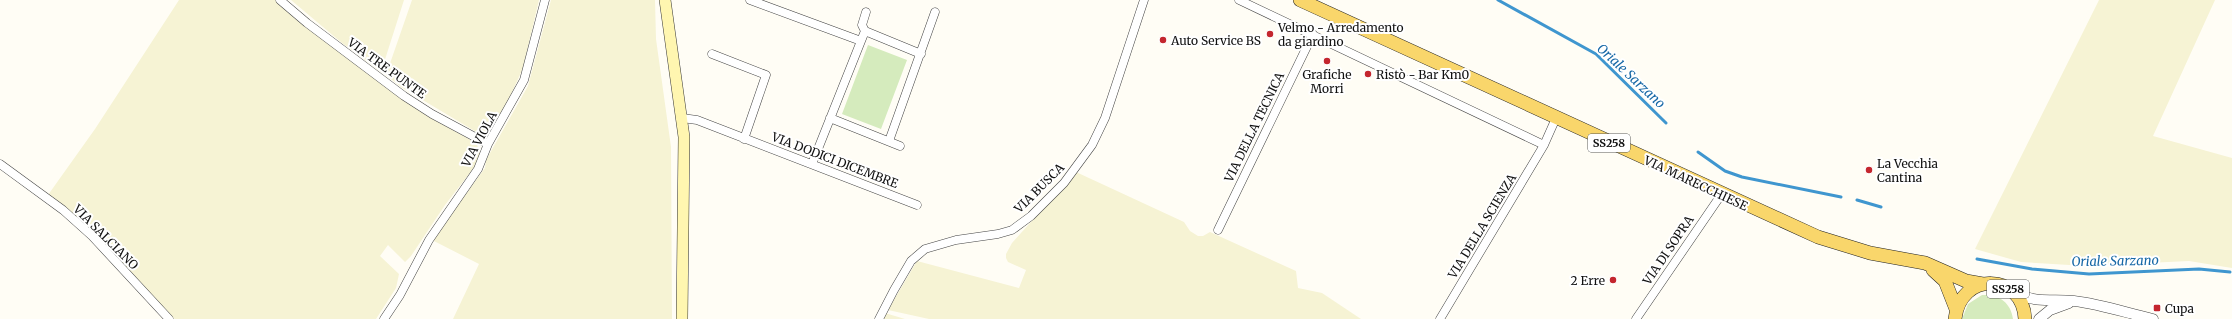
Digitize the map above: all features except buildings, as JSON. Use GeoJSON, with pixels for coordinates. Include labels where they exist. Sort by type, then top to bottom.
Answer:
{"type":"FeatureCollection","features":[{"type":"Feature","properties":{"kind":"main road"},"geometry":{"type":"LineString","coordinates":[[665,0],[682,118],[685,180],[682,319]]}},
{"type":"Feature","properties":{"kind":"main road","name":"VIA MARECCHIESE"},"geometry":{"type":"LineString","coordinates":[[1300,0],[1721,195],[1818,237],[1870,253],[1925,263],[1966,281],[1983,284]]}},
{"type":"Feature","properties":{"kind":"main road","name":"SS258"},"geometry":{"type":"LineString","coordinates":[[1925,263],[1945,281],[1956,314]]}},
{"type":"Feature","properties":{"kind":"main road","name":"SS258"},"geometry":{"type":"LineString","coordinates":[[1956,314],[1966,292],[1983,284],[2003,286],[2012,291],[2020,300],[2025,311],[2025,319]]}},
{"type":"Feature","properties":{"kind":"street","name":"VIA TRE PUNTE"},"geometry":{"type":"LineString","coordinates":[[280,0],[404,96],[432,114],[488,144]]}},
{"type":"Feature","properties":{"kind":"street","name":"VIA VIOLA"},"geometry":{"type":"LineString","coordinates":[[384,319],[400,295],[429,240],[478,169],[488,144],[524,80],[545,0]]}},
{"type":"Feature","properties":{"kind":"street"},"geometry":{"type":"LineString","coordinates":[[750,0],[861,41]]}},
{"type":"Feature","properties":{"kind":"street","name":"VIA BUSCA"},"geometry":{"type":"LineString","coordinates":[[879,319],[911,261],[925,249],[956,240],[998,234],[1012,230],[1030,216],[1064,183],[1092,145],[1105,118],[1144,0]]}},
{"type":"Feature","properties":{"kind":"street"},"geometry":{"type":"LineString","coordinates":[[1239,0],[1544,145]]}},
{"type":"Feature","properties":{"kind":"street"},"geometry":{"type":"LineString","coordinates":[[866,12],[862,26],[865,31],[922,54]]}},
{"type":"Feature","properties":{"kind":"street"},"geometry":{"type":"LineString","coordinates":[[889,141],[922,54],[936,12]]}},
{"type":"Feature","properties":{"kind":"street"},"geometry":{"type":"LineString","coordinates":[[812,164],[865,31]]}},
{"type":"Feature","properties":{"kind":"street","name":"VIA DELLA TECNICA"},"geometry":{"type":"LineString","coordinates":[[1218,230],[1312,34]]}},
{"type":"Feature","properties":{"kind":"street"},"geometry":{"type":"LineString","coordinates":[[712,54],[766,75],[744,139]]}},
{"type":"Feature","properties":{"kind":"street","name":"VIA DODICI DICEMBRE"},"geometry":{"type":"LineString","coordinates":[[682,118],[697,120],[917,205]]}},
{"type":"Feature","properties":{"kind":"street"},"geometry":{"type":"LineString","coordinates":[[830,118],[900,146]]}},
{"type":"Feature","properties":{"kind":"street","name":"VIA DELLA SCIENZA"},"geometry":{"type":"LineString","coordinates":[[1440,319],[1544,145],[1556,118]]}},
{"type":"Feature","properties":{"kind":"street","name":"VIA SALCIANO"},"geometry":{"type":"LineString","coordinates":[[0,164],[63,210],[92,236],[169,319]]}},
{"type":"Feature","properties":{"kind":"street","name":"VIA DI SOPRA"},"geometry":{"type":"LineString","coordinates":[[1636,319],[1721,195]]}},
{"type":"Feature","properties":{"kind":"street"},"geometry":{"type":"LineString","coordinates":[[2012,291],[2028,299],[2041,301],[2075,301],[2153,319]]}},
{"type":"Feature","properties":{"kind":"street"},"geometry":{"type":"LineString","coordinates":[[2039,319],[2050,310],[2075,301]]}},
{"type":"Feature","properties":{"kind":"shaded area"},"geometry":{"type":"Polygon","coordinates":[[[179,0],[275,0],[314,32],[428,116],[476,143],[481,152],[476,165],[445,205],[411,256],[405,262],[388,245],[380,256],[399,274],[396,288],[376,319],[175,319],[160,307],[48,195],[95,129],[179,0]]]}},
{"type":"Feature","properties":{"kind":"shaded area"},"geometry":{"type":"Polygon","coordinates":[[[291,0],[404,0],[381,72],[342,43],[291,0]]]}},
{"type":"Feature","properties":{"kind":"shaded area"},"geometry":{"type":"Polygon","coordinates":[[[412,0],[539,0],[523,68],[504,110],[487,133],[478,133],[401,87],[386,75],[412,0]]]}},
{"type":"Feature","properties":{"kind":"shaded area"},"geometry":{"type":"Polygon","coordinates":[[[551,0],[655,0],[656,39],[671,147],[672,319],[453,319],[479,264],[432,240],[485,168],[486,160],[528,86],[551,0]]]}},
{"type":"Feature","properties":{"kind":"shaded area"},"geometry":{"type":"Polygon","coordinates":[[[2099,0],[2215,0],[2153,136],[2232,158],[2232,268],[2189,261],[2086,266],[2021,262],[1975,249],[2099,0]]]}},
{"type":"Feature","properties":{"kind":"shaded area"},"geometry":{"type":"Polygon","coordinates":[[[1076,172],[1184,222],[1190,231],[1198,236],[1203,236],[1210,232],[1296,271],[1298,288],[1322,293],[1361,319],[929,319],[888,310],[917,261],[1019,288],[1026,270],[1008,262],[1006,254],[1012,243],[1076,172]]]}},
{"type":"Feature","properties":{"kind":"shaded area"},"geometry":{"type":"Polygon","coordinates":[[[885,313],[905,319],[882,319],[885,313]]]}},
{"type":"Feature","properties":{"kind":"green space"},"geometry":{"type":"Polygon","coordinates":[[[868,45],[907,60],[881,129],[842,114],[868,45]]]}},
{"type":"Feature","properties":{"kind":"green space"},"geometry":{"type":"Polygon","coordinates":[[[1982,295],[1993,296],[2003,300],[2010,308],[2013,319],[1962,319],[1968,304],[1982,295]]]}},
{"type":"Feature","properties":{"kind":"waterway","name":"Oriale Sarzano"},"geometry":{"type":"LineString","coordinates":[[1498,0],[1596,54],[1666,123]]}},
{"type":"Feature","properties":{"kind":"waterway","name":"Oriale Sarzano"},"geometry":{"type":"LineString","coordinates":[[1698,152],[1725,171],[1742,177],[1841,197]]}},
{"type":"Feature","properties":{"kind":"waterway","name":"Oriale Sarzano"},"geometry":{"type":"LineString","coordinates":[[1857,200],[1881,207]]}},
{"type":"Feature","properties":{"kind":"waterway","name":"Oriale Sarzano"},"geometry":{"type":"LineString","coordinates":[[1977,259],[2032,269],[2089,274],[2199,269],[2230,272]]}},
{"type":"Feature","properties":{"kind":"place","name":"Velmo - Arredamento da giardino"},"geometry":{"type":"Point","coordinates":[1270,34]}},
{"type":"Feature","properties":{"kind":"place","name":"Auto Service BS"},"geometry":{"type":"Point","coordinates":[1163,40]}},
{"type":"Feature","properties":{"kind":"place","name":"Grafiche Morri"},"geometry":{"type":"Point","coordinates":[1327,61]}},
{"type":"Feature","properties":{"kind":"place","name":"Ristò - Bar Km0"},"geometry":{"type":"Point","coordinates":[1368,74]}},
{"type":"Feature","properties":{"kind":"place","name":"La Vecchia Cantina"},"geometry":{"type":"Point","coordinates":[1869,170]}},
{"type":"Feature","properties":{"kind":"place","name":"2 Erre"},"geometry":{"type":"Point","coordinates":[1613,280]}},
{"type":"Feature","properties":{"kind":"place","name":"Cupa"},"geometry":{"type":"Point","coordinates":[2157,308]}}]}
